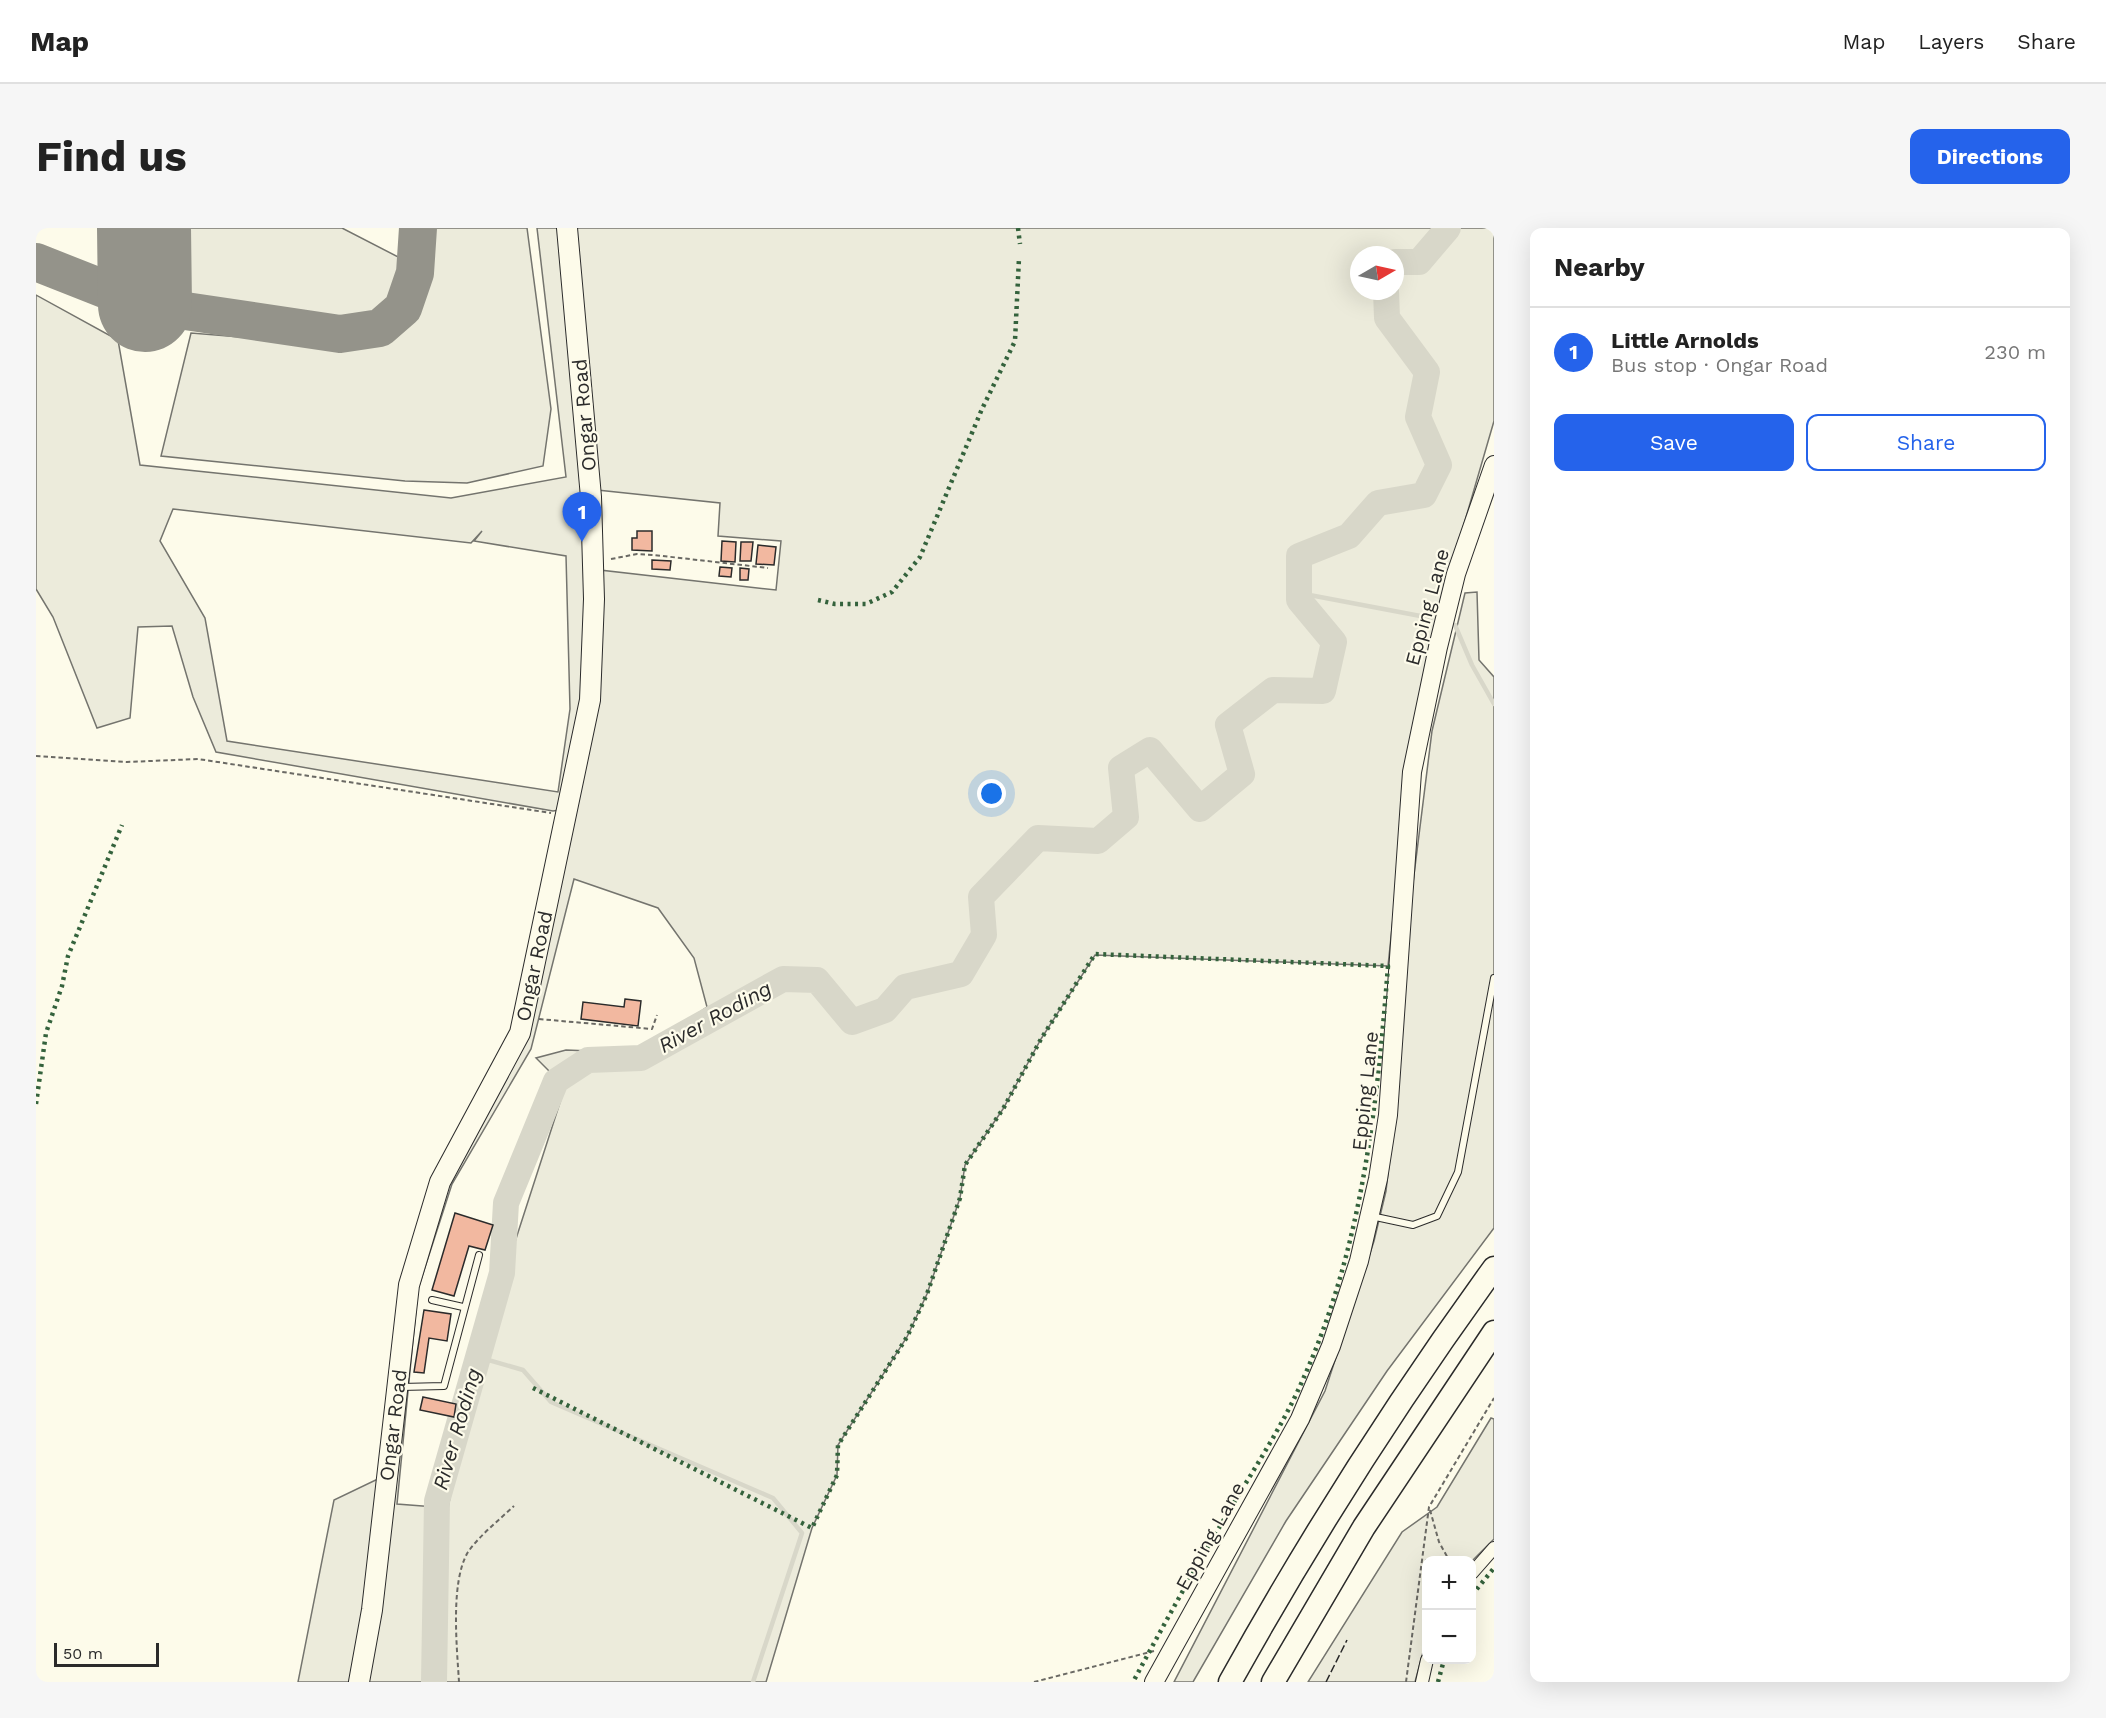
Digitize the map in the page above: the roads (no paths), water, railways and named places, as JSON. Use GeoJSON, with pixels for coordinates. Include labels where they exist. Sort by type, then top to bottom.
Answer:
{"type":"FeatureCollection","features":[{"type":"Feature","properties":{"kind":"highway"},"geometry":{"type":"LineString","coordinates":[[1230,1682],[1293,1571],[1374,1440],[1494,1268]]}},
{"type":"Feature","properties":{"kind":"highway"},"geometry":{"type":"LineString","coordinates":[[1273,1682],[1364,1527],[1494,1332]]}},
{"type":"Feature","properties":{"kind":"main road","name":"Ongar Road"},"geometry":{"type":"LineString","coordinates":[[359,1682],[372,1610],[410,1285],[440,1182],[520,1033],[590,700],[593,562],[591,497],[567,228]]}},
{"type":"Feature","properties":{"kind":"street","name":"Epping Lane"},"geometry":{"type":"LineString","coordinates":[[1154,1682],[1300,1419],[1335,1336],[1371,1215],[1384,1140],[1392,1074],[1407,818],[1412,772],[1456,574],[1494,465]]}},
{"type":"Feature","properties":{"kind":"street"},"geometry":{"type":"LineString","coordinates":[[1476,1568],[1494,1548]]}},
{"type":"Feature","properties":{"kind":"street"},"geometry":{"type":"LineString","coordinates":[[1422,1682],[1426,1664]]}},
{"type":"Feature","properties":{"kind":"lane"},"geometry":{"type":"LineString","coordinates":[[1371,1215],[1413,1225],[1437,1216],[1458,1172],[1494,978]]}},
{"type":"Feature","properties":{"kind":"lane"},"geometry":{"type":"LineString","coordinates":[[398,1387],[444,1386],[478,1255]]}},
{"type":"Feature","properties":{"kind":"lane"},"geometry":{"type":"LineString","coordinates":[[432,1300],[463,1307]]}},
{"type":"Feature","properties":{"kind":"waterway","name":"River Roding"},"geometry":{"type":"LineString","coordinates":[[1404,262],[1419,262],[1448,228]]}},
{"type":"Feature","properties":{"kind":"waterway","name":"River Roding"},"geometry":{"type":"LineString","coordinates":[[434,1682],[437,1501],[502,1273],[506,1203],[556,1081],[588,1060],[641,1058],[783,979],[817,980],[852,1022],[885,1010],[905,987],[961,974],[984,935],[981,897],[1038,838],[1098,841],[1126,817],[1121,768],[1150,750],[1200,809],[1242,774],[1228,725],[1273,690],[1323,691],[1334,642],[1299,600],[1299,556],[1349,536],[1378,503],[1424,495],[1439,465],[1418,417],[1427,372],[1387,318],[1386,300]]}},
{"type":"Feature","properties":{"kind":"waterway"},"geometry":{"type":"LineString","coordinates":[[1299,593],[1431,618]]}},
{"type":"Feature","properties":{"kind":"waterway"},"geometry":{"type":"LineString","coordinates":[[1455,625],[1472,665],[1494,704]]}},
{"type":"Feature","properties":{"kind":"waterway"},"geometry":{"type":"LineString","coordinates":[[478,1357],[523,1370],[551,1402],[773,1498],[802,1533],[753,1682]]}},
{"type":"Feature","properties":{"kind":"place","name":"Little Arnolds"},"geometry":{"type":"Point","coordinates":[582,542]}}]}
